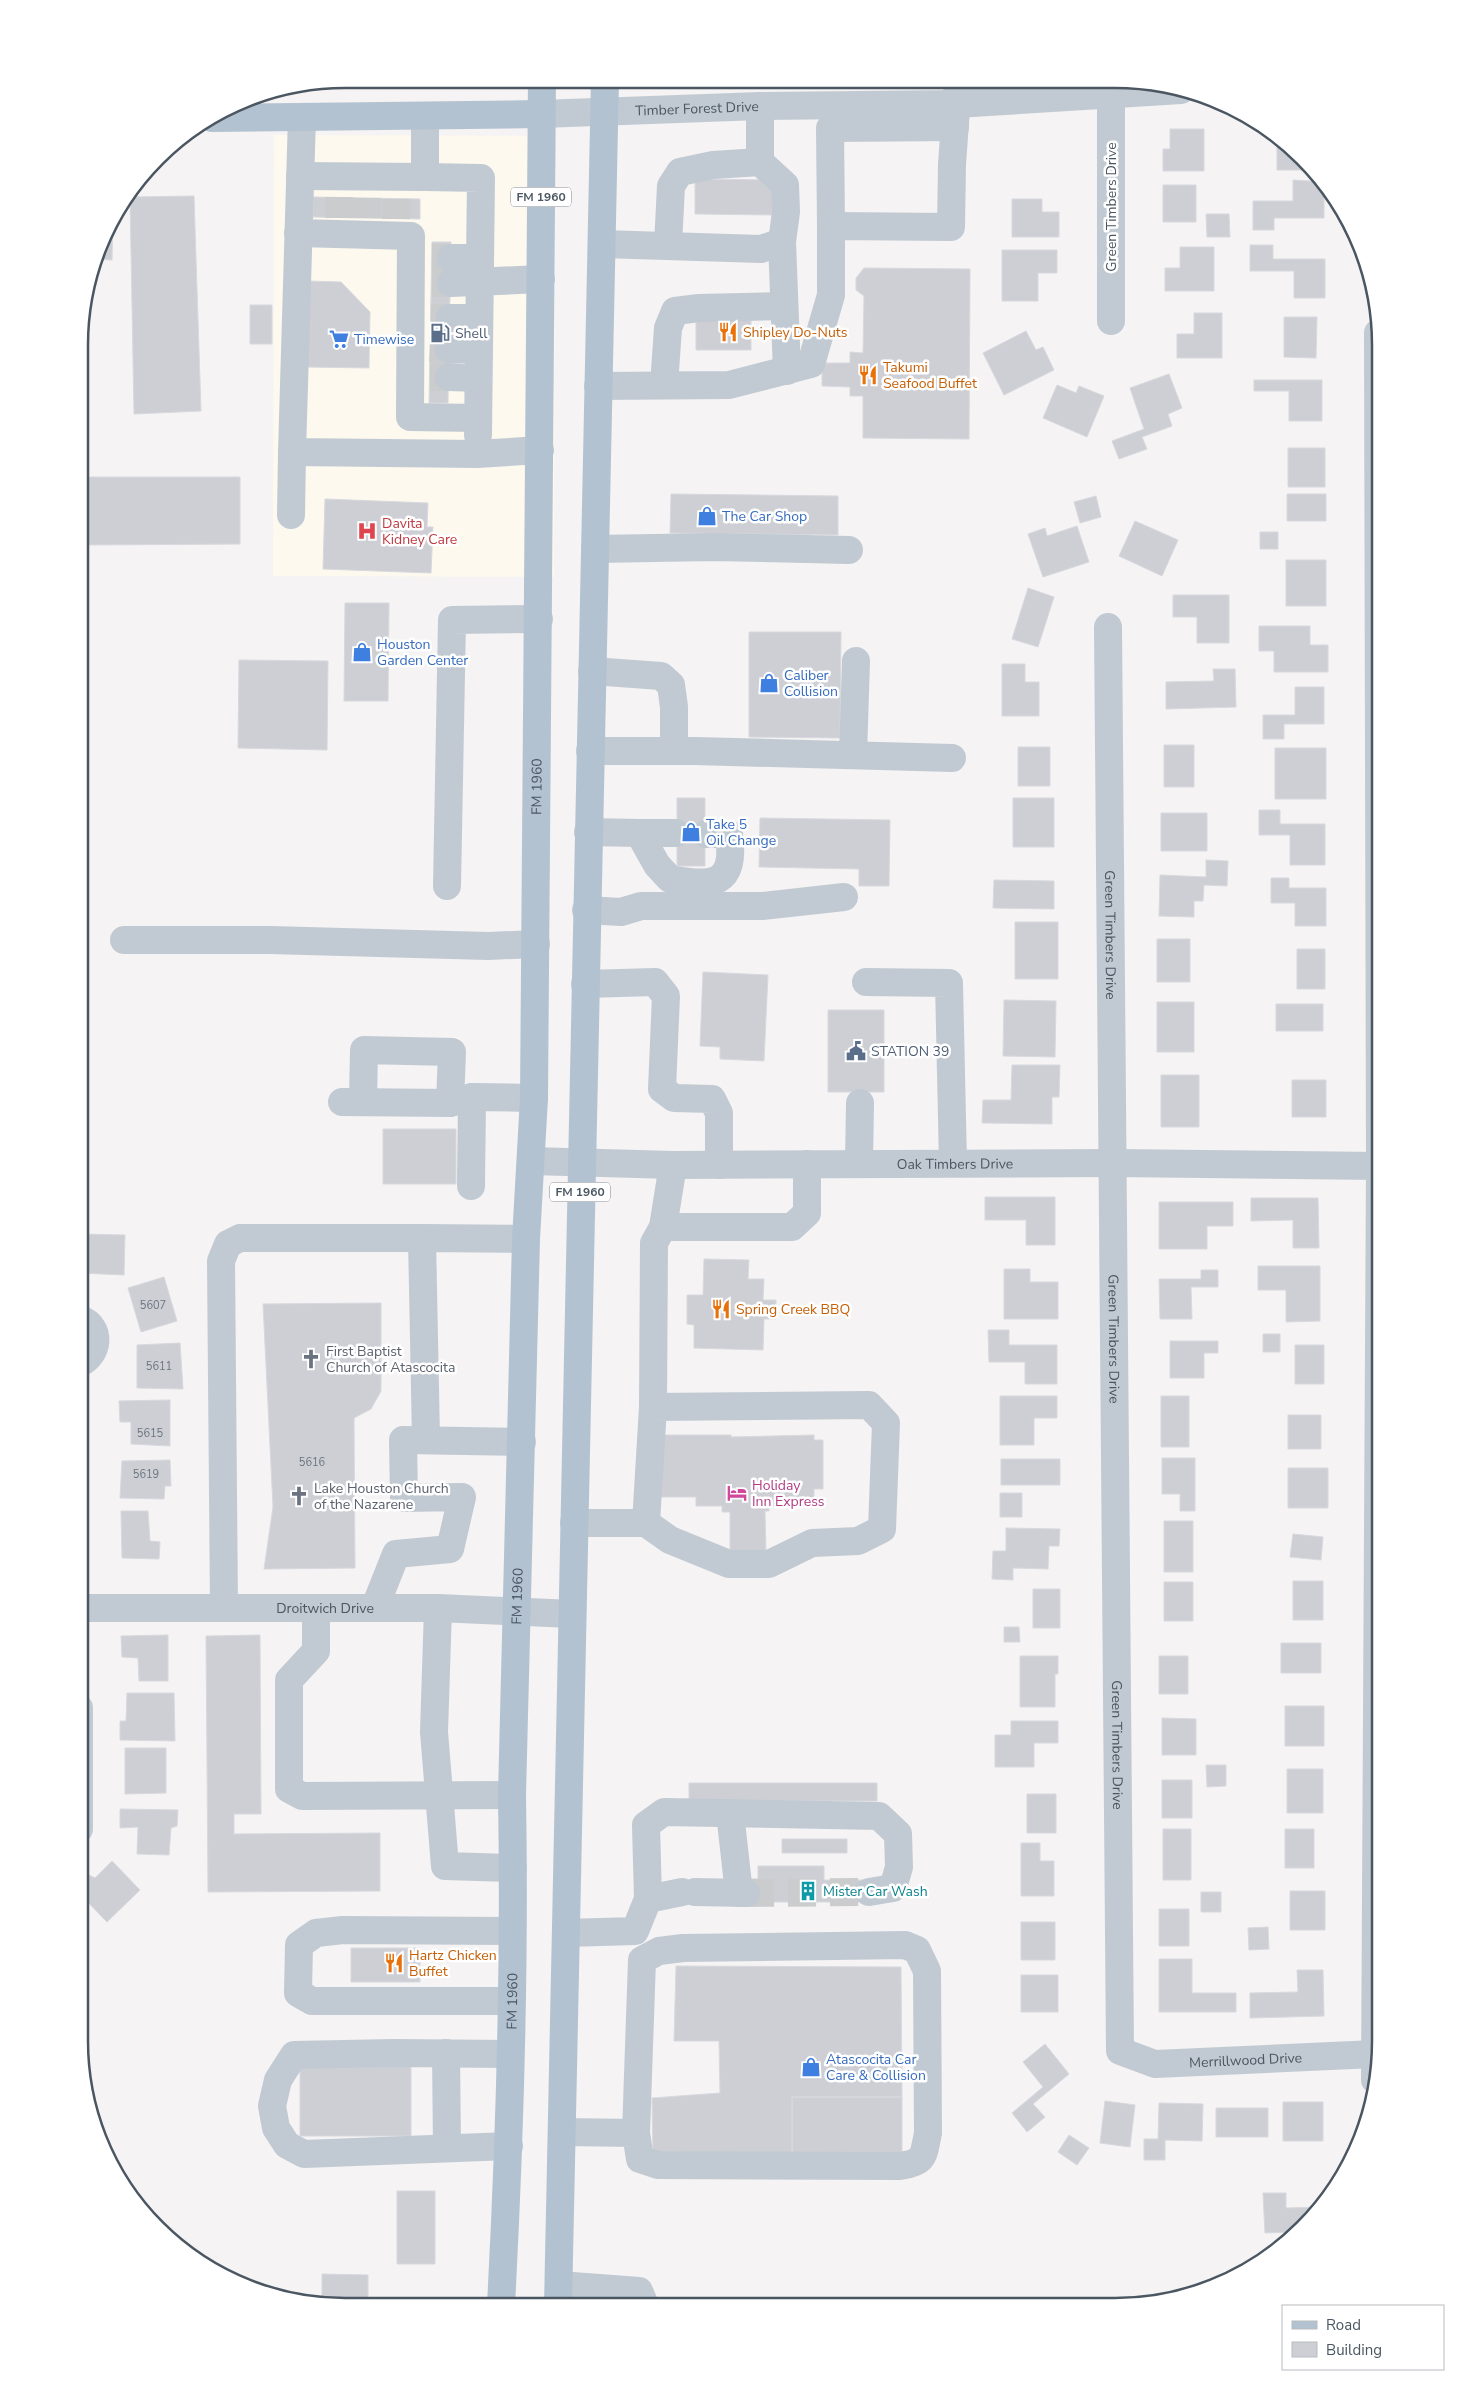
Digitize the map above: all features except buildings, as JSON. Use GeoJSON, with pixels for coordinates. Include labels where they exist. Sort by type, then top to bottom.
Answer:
{"type":"FeatureCollection","features":[{"type":"Feature","properties":{"kind":"main road","name":"FM 1960"},"geometry":{"type":"LineString","coordinates":[[501,2298],[509,2146],[513,1868],[512,1795],[526,1239],[534,1098],[542,88]]}},
{"type":"Feature","properties":{"kind":"main road","name":"FM 1960"},"geometry":{"type":"LineString","coordinates":[[558,2295],[580,1163],[605,88]]}},
{"type":"Feature","properties":{"kind":"main road","name":"Timber Forest Drive"},"geometry":{"type":"LineString","coordinates":[[224,118],[541,114]]}},
{"type":"Feature","properties":{"kind":"street","name":"Timber Forest Drive"},"geometry":{"type":"LineString","coordinates":[[541,114],[760,106],[956,104],[1159,91]]}},
{"type":"Feature","properties":{"kind":"street","name":"Green Timbers Drive"},"geometry":{"type":"LineString","coordinates":[[1111,94],[1111,321]]}},
{"type":"Feature","properties":{"kind":"street"},"geometry":{"type":"LineString","coordinates":[[598,386],[729,384],[811,364],[831,295],[830,128],[956,104],[951,227],[831,226]]}},
{"type":"Feature","properties":{"kind":"street"},"geometry":{"type":"LineString","coordinates":[[760,106],[760,162]]}},
{"type":"Feature","properties":{"kind":"street"},"geometry":{"type":"LineString","coordinates":[[298,233],[338,207],[396,208],[425,177],[425,116]]}},
{"type":"Feature","properties":{"kind":"street"},"geometry":{"type":"LineString","coordinates":[[291,515],[302,117]]}},
{"type":"Feature","properties":{"kind":"street"},"geometry":{"type":"LineString","coordinates":[[668,245],[671,186],[680,172],[713,165],[760,162],[785,185],[786,212],[782,242],[786,371]]}},
{"type":"Feature","properties":{"kind":"street"},"geometry":{"type":"LineString","coordinates":[[300,176],[338,207],[396,208]]}},
{"type":"Feature","properties":{"kind":"street"},"geometry":{"type":"LineString","coordinates":[[425,177],[481,178],[478,454]]}},
{"type":"Feature","properties":{"kind":"street"},"geometry":{"type":"LineString","coordinates":[[396,208],[431,271],[430,377],[410,417],[478,418]]}},
{"type":"Feature","properties":{"kind":"street"},"geometry":{"type":"LineString","coordinates":[[602,244],[761,249],[782,242]]}},
{"type":"Feature","properties":{"kind":"street"},"geometry":{"type":"LineString","coordinates":[[431,271],[480,270],[541,279]]}},
{"type":"Feature","properties":{"kind":"street"},"geometry":{"type":"LineString","coordinates":[[664,385],[668,328],[675,311],[699,308],[784,306]]}},
{"type":"Feature","properties":{"kind":"street"},"geometry":{"type":"LineString","coordinates":[[431,318],[480,318]]}},
{"type":"Feature","properties":{"kind":"street"},"geometry":{"type":"LineString","coordinates":[[430,348],[479,349]]}},
{"type":"Feature","properties":{"kind":"street"},"geometry":{"type":"LineString","coordinates":[[430,377],[478,378]]}},
{"type":"Feature","properties":{"kind":"street"},"geometry":{"type":"LineString","coordinates":[[292,452],[478,454],[540,450]]}},
{"type":"Feature","properties":{"kind":"street"},"geometry":{"type":"LineString","coordinates":[[595,549],[714,547],[849,550]]}},
{"type":"Feature","properties":{"kind":"street"},"geometry":{"type":"LineString","coordinates":[[447,886],[452,620],[539,619]]}},
{"type":"Feature","properties":{"kind":"street","name":"Green Timbers Drive"},"geometry":{"type":"LineString","coordinates":[[1108,627],[1120,2051]]}},
{"type":"Feature","properties":{"kind":"street"},"geometry":{"type":"LineString","coordinates":[[853,754],[856,661]]}},
{"type":"Feature","properties":{"kind":"street"},"geometry":{"type":"LineString","coordinates":[[592,672],[661,676],[671,685],[674,707],[674,751]]}},
{"type":"Feature","properties":{"kind":"street"},"geometry":{"type":"LineString","coordinates":[[590,751],[853,754],[952,758]]}},
{"type":"Feature","properties":{"kind":"street"},"geometry":{"type":"LineString","coordinates":[[588,832],[676,833]]}},
{"type":"Feature","properties":{"kind":"street"},"geometry":{"type":"LineString","coordinates":[[639,833],[657,865],[670,880],[707,883],[719,880],[728,870],[731,852],[729,834],[706,834]]}},
{"type":"Feature","properties":{"kind":"street"},"geometry":{"type":"LineString","coordinates":[[586,910],[621,912],[641,906],[762,906],[844,897]]}},
{"type":"Feature","properties":{"kind":"street"},"geometry":{"type":"LineString","coordinates":[[124,940],[270,940],[488,946],[536,944]]}},
{"type":"Feature","properties":{"kind":"street"},"geometry":{"type":"LineString","coordinates":[[585,984],[655,982],[666,996],[662,1090],[674,1098],[712,1099],[719,1113],[719,1165]]}},
{"type":"Feature","properties":{"kind":"street"},"geometry":{"type":"LineString","coordinates":[[866,982],[949,983],[953,1163]]}},
{"type":"Feature","properties":{"kind":"street"},"geometry":{"type":"LineString","coordinates":[[471,1186],[461,1100],[452,1052],[364,1050],[352,1102],[461,1100],[534,1098]]}},
{"type":"Feature","properties":{"kind":"street"},"geometry":{"type":"LineString","coordinates":[[859,1164],[860,1103]]}},
{"type":"Feature","properties":{"kind":"street","name":"Oak Timbers Drive"},"geometry":{"type":"LineString","coordinates":[[531,1162],[673,1165],[1114,1163],[1372,1166]]}},
{"type":"Feature","properties":{"kind":"street"},"geometry":{"type":"LineString","coordinates":[[663,1227],[792,1228],[807,1213],[808,1164]]}},
{"type":"Feature","properties":{"kind":"street"},"geometry":{"type":"LineString","coordinates":[[646,1523],[653,1407],[654,1243],[663,1227],[673,1165]]}},
{"type":"Feature","properties":{"kind":"street"},"geometry":{"type":"LineString","coordinates":[[224,1608],[221,1261],[228,1244],[240,1238],[526,1239]]}},
{"type":"Feature","properties":{"kind":"street"},"geometry":{"type":"LineString","coordinates":[[422,1238],[426,1440]]}},
{"type":"Feature","properties":{"kind":"street"},"geometry":{"type":"LineString","coordinates":[[88,1324],[96,1339],[92,1354],[88,1357]]}},
{"type":"Feature","properties":{"kind":"street"},"geometry":{"type":"LineString","coordinates":[[574,1523],[646,1523],[670,1540],[729,1564],[769,1564],[812,1543],[858,1541],[882,1529],[886,1423],[869,1405],[653,1407]]}},
{"type":"Feature","properties":{"kind":"street"},"geometry":{"type":"LineString","coordinates":[[375,1607],[396,1554],[450,1549],[462,1497],[404,1498],[403,1440],[522,1442]]}},
{"type":"Feature","properties":{"kind":"street","name":"Droitwich Drive"},"geometry":{"type":"LineString","coordinates":[[88,1608],[375,1607],[572,1614]]}},
{"type":"Feature","properties":{"kind":"street"},"geometry":{"type":"LineString","coordinates":[[316,1608],[316,1651],[289,1680],[289,1789],[302,1796],[512,1795]]}},
{"type":"Feature","properties":{"kind":"street"},"geometry":{"type":"LineString","coordinates":[[438,1608],[434,1732],[445,1866],[513,1868]]}},
{"type":"Feature","properties":{"kind":"street"},"geometry":{"type":"LineString","coordinates":[[642,1960],[659,1951],[683,1948],[905,1944],[917,1950],[928,1971],[928,2133],[924,2154],[916,2164],[890,2166],[658,2165],[640,2159],[636,2133],[642,1960],[635,1932],[648,1898],[646,1825],[664,1812],[879,1816],[898,1834],[899,1867],[893,1888],[869,1892]]}},
{"type":"Feature","properties":{"kind":"street"},"geometry":{"type":"LineString","coordinates":[[648,1898],[688,1892],[742,1893],[730,1813]]}},
{"type":"Feature","properties":{"kind":"street"},"geometry":{"type":"LineString","coordinates":[[511,2002],[312,2001],[298,1993],[299,1944],[316,1933],[343,1930],[512,1931]]}},
{"type":"Feature","properties":{"kind":"street"},"geometry":{"type":"LineString","coordinates":[[566,1933],[635,1932]]}},
{"type":"Feature","properties":{"kind":"street","name":"Merrillwood Drive"},"geometry":{"type":"LineString","coordinates":[[1120,2051],[1155,2064],[1370,2067]]}},
{"type":"Feature","properties":{"kind":"street"},"geometry":{"type":"LineString","coordinates":[[446,2053],[447,2148]]}},
{"type":"Feature","properties":{"kind":"street"},"geometry":{"type":"LineString","coordinates":[[509,2146],[304,2154],[287,2145],[276,2128],[272,2106],[278,2080],[294,2055],[510,2054]]}},
{"type":"Feature","properties":{"kind":"street"},"geometry":{"type":"LineString","coordinates":[[562,2132],[636,2133]]}},
{"type":"Feature","properties":{"kind":"street"},"geometry":{"type":"LineString","coordinates":[[558,2295],[639,2291],[642,2298]]}},
{"type":"Feature","properties":{"kind":"shaded area"},"geometry":{"type":"Polygon","coordinates":[[[274,135],[555,136],[554,577],[273,576],[274,135]]]}},
{"type":"Feature","properties":{"kind":"tunnel"},"geometry":{"type":"LineString","coordinates":[[339,197],[339,218]]}},
{"type":"Feature","properties":{"kind":"tunnel"},"geometry":{"type":"LineString","coordinates":[[367,198],[367,218]]}},
{"type":"Feature","properties":{"kind":"tunnel"},"geometry":{"type":"LineString","coordinates":[[396,199],[396,219]]}},
{"type":"Feature","properties":{"kind":"tunnel"},"geometry":{"type":"LineString","coordinates":[[432,258],[451,258]]}},
{"type":"Feature","properties":{"kind":"tunnel"},"geometry":{"type":"LineString","coordinates":[[432,283],[451,283]]}},
{"type":"Feature","properties":{"kind":"tunnel"},"geometry":{"type":"LineString","coordinates":[[431,318],[450,318]]}},
{"type":"Feature","properties":{"kind":"tunnel"},"geometry":{"type":"LineString","coordinates":[[430,348],[449,349]]}},
{"type":"Feature","properties":{"kind":"tunnel"},"geometry":{"type":"LineString","coordinates":[[430,377],[449,377]]}},
{"type":"Feature","properties":{"kind":"tunnel"},"geometry":{"type":"LineString","coordinates":[[746,1893],[869,1892]]}},
{"type":"Feature","properties":{"kind":"place","name":"Shipley Do-Nuts"},"geometry":{"type":"Point","coordinates":[728,332]}},
{"type":"Feature","properties":{"kind":"place","name":"Shell"},"geometry":{"type":"Point","coordinates":[440,333]}},
{"type":"Feature","properties":{"kind":"place","name":"Timewise"},"geometry":{"type":"Point","coordinates":[339,339]}},
{"type":"Feature","properties":{"kind":"place","name":"Takumi Seafood Buffet"},"geometry":{"type":"Point","coordinates":[868,375]}},
{"type":"Feature","properties":{"kind":"place","name":"The Car Shop"},"geometry":{"type":"Point","coordinates":[707,516]}},
{"type":"Feature","properties":{"kind":"place","name":"Davita Kidney Care"},"geometry":{"type":"Point","coordinates":[367,531]}},
{"type":"Feature","properties":{"kind":"place","name":"Houston Garden Center"},"geometry":{"type":"Point","coordinates":[362,652]}},
{"type":"Feature","properties":{"kind":"place","name":"Caliber Collision"},"geometry":{"type":"Point","coordinates":[769,683]}},
{"type":"Feature","properties":{"kind":"place","name":"Take 5 Oil Change"},"geometry":{"type":"Point","coordinates":[691,832]}},
{"type":"Feature","properties":{"kind":"place","name":"STATION 39"},"geometry":{"type":"Point","coordinates":[856,1051]}},
{"type":"Feature","properties":{"kind":"place","name":"Spring Creek BBQ"},"geometry":{"type":"Point","coordinates":[721,1309]}},
{"type":"Feature","properties":{"kind":"place","name":"First Baptist Church of Atascocita"},"geometry":{"type":"Point","coordinates":[311,1359]}},
{"type":"Feature","properties":{"kind":"place","name":"Holiday Inn Express"},"geometry":{"type":"Point","coordinates":[737,1493]}},
{"type":"Feature","properties":{"kind":"place","name":"Lake Houston Church of the Nazarene"},"geometry":{"type":"Point","coordinates":[299,1496]}},
{"type":"Feature","properties":{"kind":"place","name":"Mister Car Wash"},"geometry":{"type":"Point","coordinates":[808,1891]}},
{"type":"Feature","properties":{"kind":"place","name":"Hartz Chicken Buffet"},"geometry":{"type":"Point","coordinates":[394,1963]}},
{"type":"Feature","properties":{"kind":"place","name":"Atascocita Car Care & Collision"},"geometry":{"type":"Point","coordinates":[811,2067]}}]}
